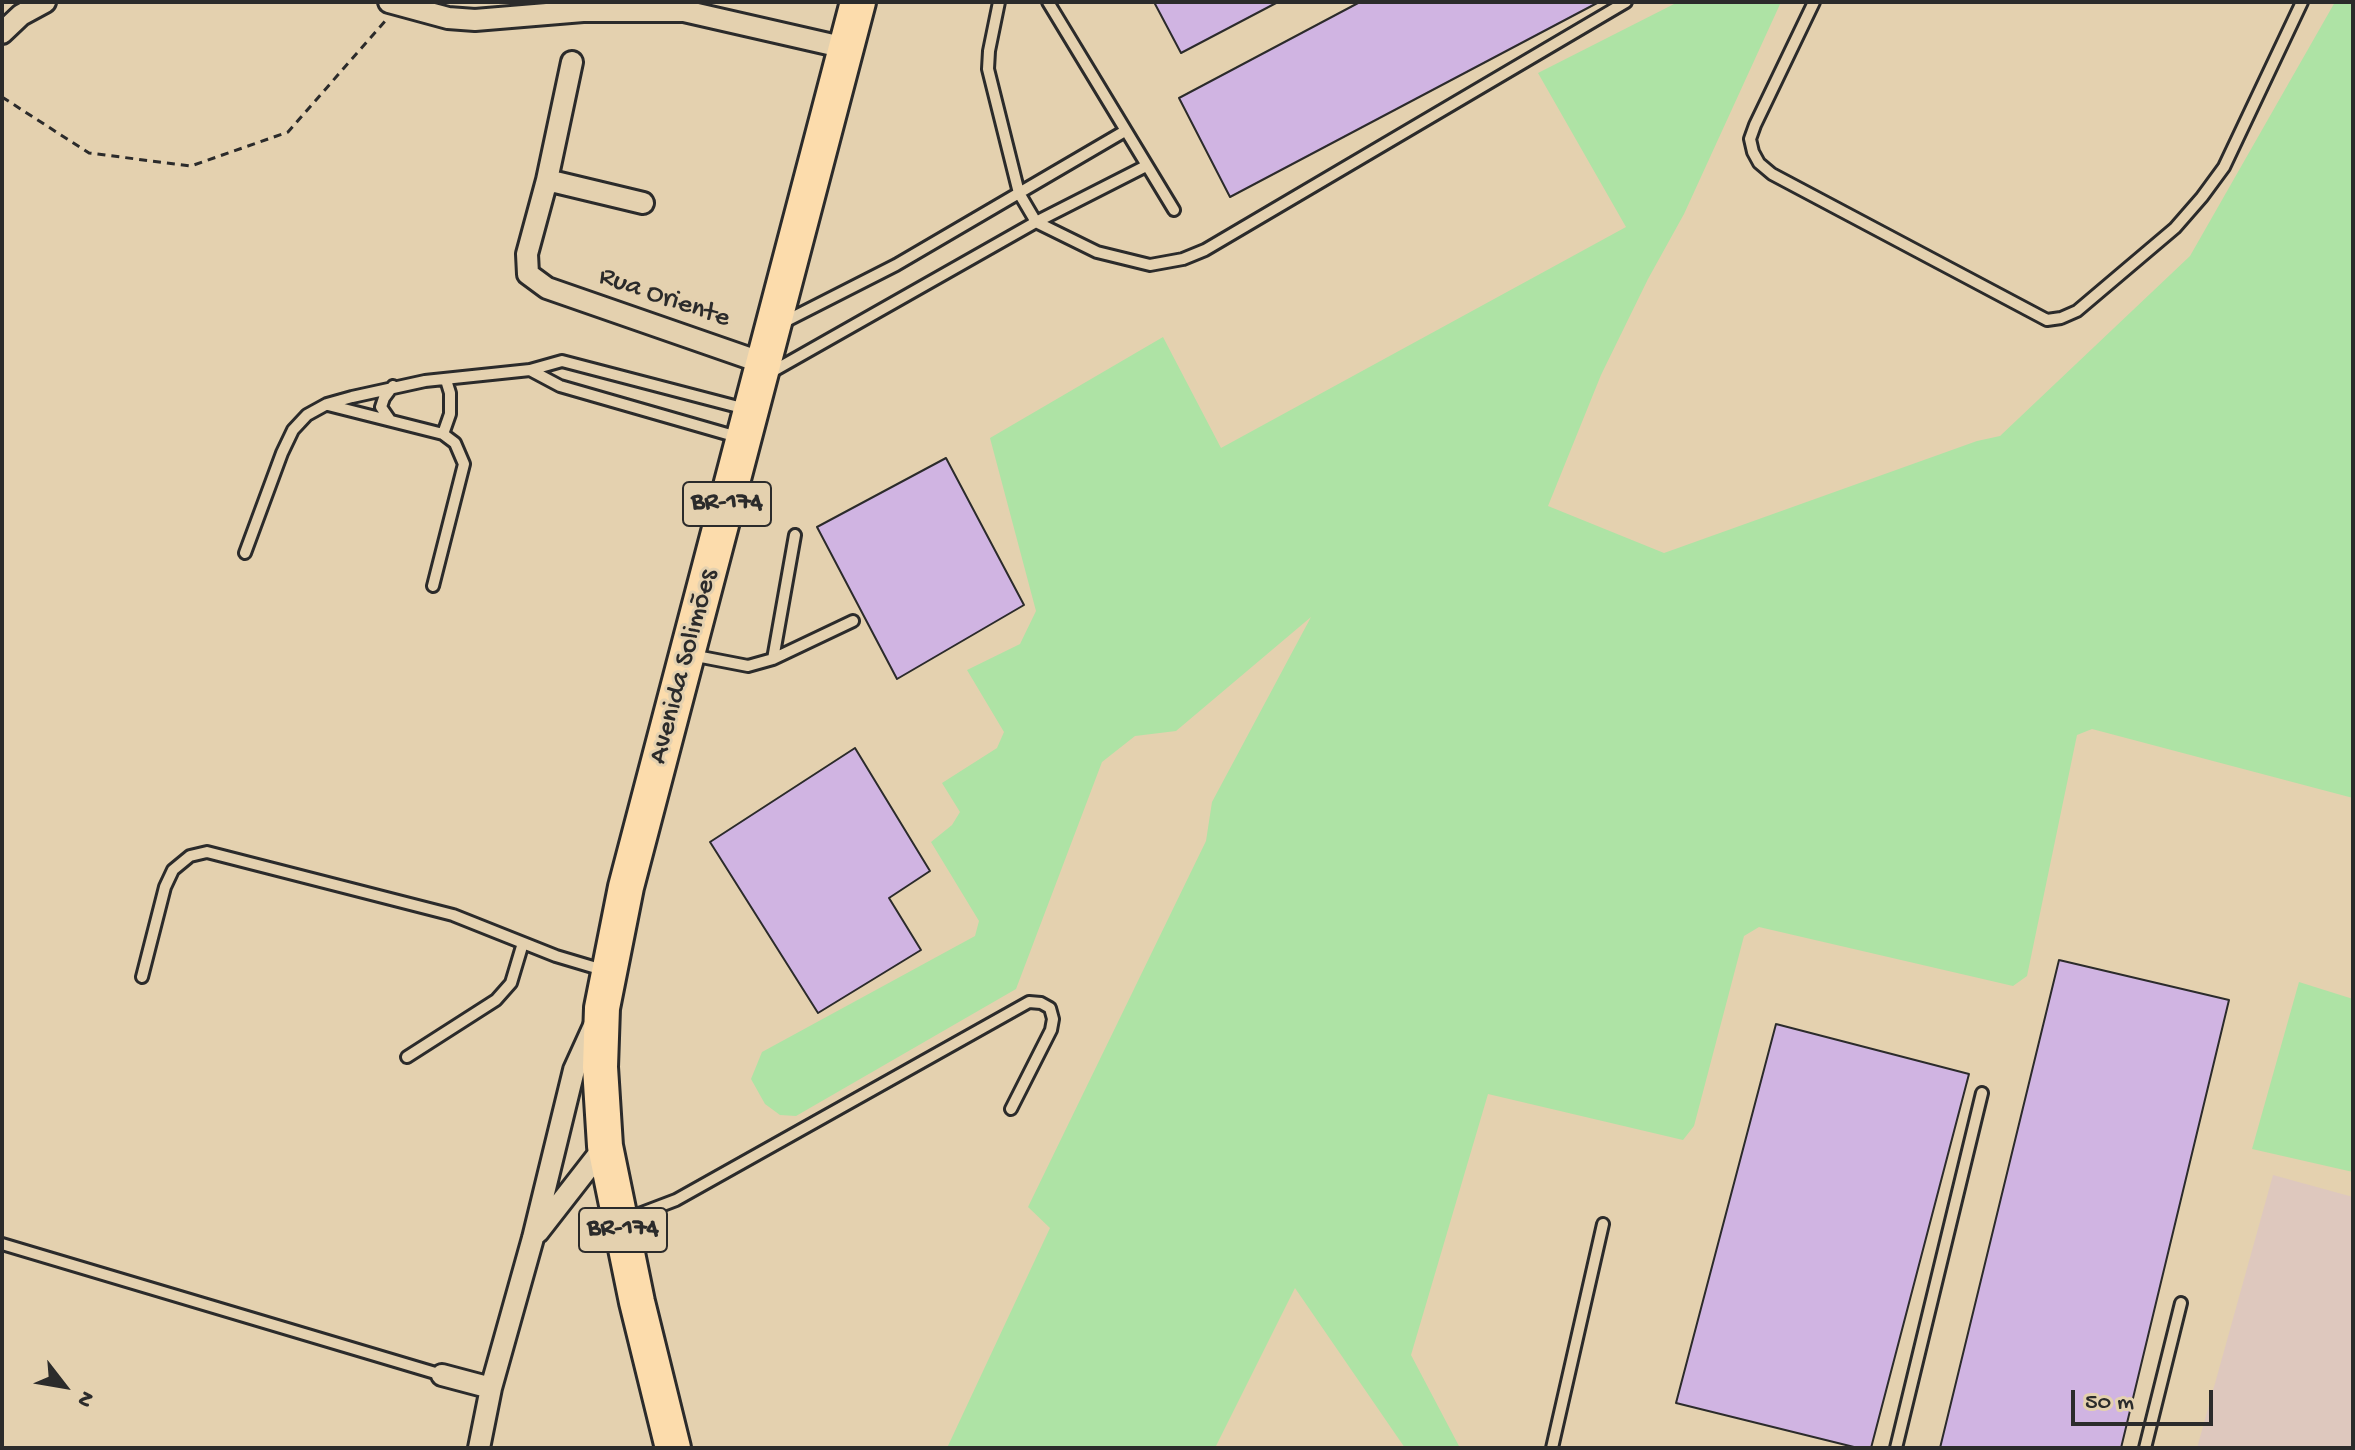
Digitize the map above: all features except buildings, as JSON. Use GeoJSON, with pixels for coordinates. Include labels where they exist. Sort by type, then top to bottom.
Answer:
{"type":"FeatureCollection","features":[{"type":"Feature","properties":{"kind":"main road","name":"Avenida Solimões"},"geometry":{"type":"LineString","coordinates":[[602,1008],[626,887],[858,2]]}},
{"type":"Feature","properties":{"kind":"main road","name":"BR-174"},"geometry":{"type":"LineString","coordinates":[[602,1008],[600,1067],[605,1146],[637,1302],[673,1448]]}},
{"type":"Feature","properties":{"kind":"street"},"geometry":{"type":"LineString","coordinates":[[2,33],[21,15],[45,2]]}},
{"type":"Feature","properties":{"kind":"street"},"geometry":{"type":"LineString","coordinates":[[394,4],[448,18],[475,20],[583,11],[684,11],[846,48]]}},
{"type":"Feature","properties":{"kind":"street"},"geometry":{"type":"LineString","coordinates":[[572,62],[547,180],[643,203]]}},
{"type":"Feature","properties":{"kind":"street","name":"Rua Oriente"},"geometry":{"type":"LineString","coordinates":[[547,180],[527,254],[528,274],[535,282],[754,398]]}},
{"type":"Feature","properties":{"kind":"street","name":"Avenida Solimões"},"geometry":{"type":"LineString","coordinates":[[479,1448],[491,1388],[533,1238],[574,1070],[602,1008]]}},
{"type":"Feature","properties":{"kind":"street","name":"Avenida Solimões"},"geometry":{"type":"LineString","coordinates":[[533,1238],[605,1146]]}},
{"type":"Feature","properties":{"kind":"street"},"geometry":{"type":"LineString","coordinates":[[442,1375],[491,1388]]}},
{"type":"Feature","properties":{"kind":"lane"},"geometry":{"type":"LineString","coordinates":[[999,2],[988,69],[1019,193],[1036,222],[1097,252],[1150,265],[1183,259],[1205,250],[1626,2]]}},
{"type":"Feature","properties":{"kind":"lane"},"geometry":{"type":"LineString","coordinates":[[1048,2],[1174,210]]}},
{"type":"Feature","properties":{"kind":"lane"},"geometry":{"type":"LineString","coordinates":[[1814,2],[1750,139],[1759,163],[1772,174],[2047,320],[2077,311],[2166,237],[2202,197],[2224,167],[2302,2]]}},
{"type":"Feature","properties":{"kind":"lane"},"geometry":{"type":"LineString","coordinates":[[771,329],[896,265],[1125,131]]}},
{"type":"Feature","properties":{"kind":"lane"},"geometry":{"type":"LineString","coordinates":[[530,370],[560,386],[754,398],[1036,222],[1146,166]]}},
{"type":"Feature","properties":{"kind":"lane"},"geometry":{"type":"LineString","coordinates":[[245,553],[293,430],[307,415],[327,404],[393,386],[530,370],[562,361],[754,398]]}},
{"type":"Feature","properties":{"kind":"lane"},"geometry":{"type":"LineString","coordinates":[[443,434],[450,414],[450,393],[446,380]]}},
{"type":"Feature","properties":{"kind":"lane"},"geometry":{"type":"LineString","coordinates":[[390,420],[381,407],[393,386]]}},
{"type":"Feature","properties":{"kind":"lane"},"geometry":{"type":"LineString","coordinates":[[327,404],[443,434],[455,443],[464,464],[433,586]]}},
{"type":"Feature","properties":{"kind":"lane"},"geometry":{"type":"LineString","coordinates":[[773,659],[795,535]]}},
{"type":"Feature","properties":{"kind":"lane"},"geometry":{"type":"LineString","coordinates":[[689,655],[748,666],[773,659],[853,621]]}},
{"type":"Feature","properties":{"kind":"lane"},"geometry":{"type":"LineString","coordinates":[[142,977],[165,887],[173,870],[190,856],[207,852],[453,915],[556,956],[609,971]]}},
{"type":"Feature","properties":{"kind":"lane"},"geometry":{"type":"LineString","coordinates":[[407,1057],[496,1000],[511,983],[523,943]]}},
{"type":"Feature","properties":{"kind":"lane"},"geometry":{"type":"LineString","coordinates":[[621,1221],[676,1200],[1029,1002],[1041,1003],[1050,1008],[1053,1019],[1051,1030],[1011,1109]]}},
{"type":"Feature","properties":{"kind":"lane"},"geometry":{"type":"LineString","coordinates":[[1896,1448],[1982,1093]]}},
{"type":"Feature","properties":{"kind":"lane"},"geometry":{"type":"LineString","coordinates":[[1552,1448],[1603,1224]]}},
{"type":"Feature","properties":{"kind":"lane"},"geometry":{"type":"LineString","coordinates":[[2,1244],[442,1375]]}},
{"type":"Feature","properties":{"kind":"lane"},"geometry":{"type":"LineString","coordinates":[[2145,1448],[2181,1303]]}},
{"type":"Feature","properties":{"kind":"path"},"geometry":{"type":"LineString","coordinates":[[2,97],[89,153],[191,166],[288,132],[394,4]]}},
{"type":"Feature","properties":{"kind":"shaded area"},"geometry":{"type":"Polygon","coordinates":[[[2273,1175],[2353,1197],[2353,1448],[2197,1448],[2273,1175]]]}},
{"type":"Feature","properties":{"kind":"green space"},"geometry":{"type":"Polygon","coordinates":[[[1678,2],[1781,2],[1684,214],[1601,375],[1548,506],[1664,553],[1977,441],[2000,436],[2190,256],[2335,2],[2353,2],[2353,798],[2092,729],[2077,735],[2027,976],[2013,986],[1759,927],[1744,936],[1694,1126],[1683,1140],[1488,1094],[1411,1355],[1460,1448],[1405,1448],[1295,1288],[1215,1448],[947,1448],[1050,1228],[1028,1207],[1206,841],[1212,802],[1311,617],[1176,731],[1135,736],[1102,762],[1016,989],[796,1116],[780,1115],[765,1104],[751,1079],[762,1052],[975,936],[979,921],[931,842],[952,825],[960,812],[942,783],[997,748],[1004,732],[967,670],[1020,644],[1036,611],[990,438],[1163,337],[1221,448],[1626,227],[1538,73],[1678,2]]]}},
{"type":"Feature","properties":{"kind":"green space"},"geometry":{"type":"Polygon","coordinates":[[[2299,982],[2353,999],[2353,1172],[2252,1149],[2299,982]]]}}]}
